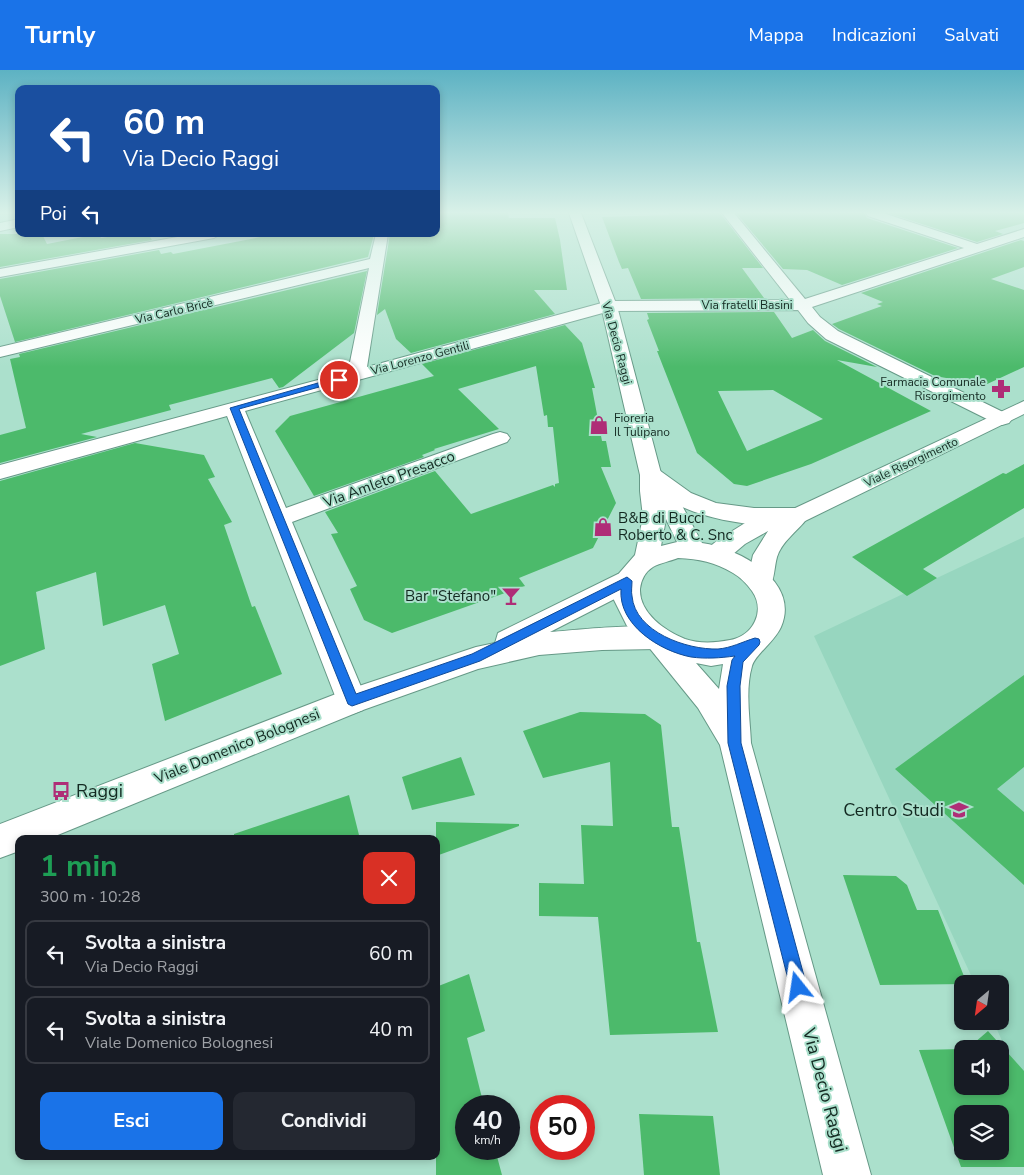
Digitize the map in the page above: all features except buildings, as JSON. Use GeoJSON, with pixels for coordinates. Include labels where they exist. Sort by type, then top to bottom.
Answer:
{"type":"FeatureCollection","features":[{"type":"Feature","properties":{"kind":"street"},"geometry":{"type":"LineString","coordinates":[[0,273],[46,265]]}},
{"type":"Feature","properties":{"kind":"street","name":"Via Carlo Bricè"},"geometry":{"type":"LineString","coordinates":[[0,352],[366,265]]}},
{"type":"Feature","properties":{"kind":"street"},"geometry":{"type":"LineString","coordinates":[[356,375],[377,265]]}},
{"type":"Feature","properties":{"kind":"street","name":"Via Decio Raggi"},"geometry":{"type":"LineString","coordinates":[[594,265],[609,306],[651,476],[651,491],[656,517],[650,539],[648,558]]}},
{"type":"Feature","properties":{"kind":"street"},"geometry":{"type":"LineString","coordinates":[[770,265],[814,320],[832,336],[1002,419]]}},
{"type":"Feature","properties":{"kind":"street","name":"Via fratelli Basini"},"geometry":{"type":"LineString","coordinates":[[609,306],[802,305],[926,265]]}},
{"type":"Feature","properties":{"kind":"street","name":"Via Lorenzo Gentili"},"geometry":{"type":"LineString","coordinates":[[0,472],[609,306]]}},
{"type":"Feature","properties":{"kind":"street","name":"Viale Risorgimento"},"geometry":{"type":"LineString","coordinates":[[705,552],[750,529],[797,516],[1024,407]]}},
{"type":"Feature","properties":{"kind":"street"},"geometry":{"type":"LineString","coordinates":[[234,408],[352,700]]}},
{"type":"Feature","properties":{"kind":"street","name":"Via Amleto Presacco"},"geometry":{"type":"LineString","coordinates":[[278,519],[500,438]]}},
{"type":"Feature","properties":{"kind":"street","name":"Via Decio Raggi"},"geometry":{"type":"LineString","coordinates":[[651,476],[668,497],[676,518],[705,552]]}},
{"type":"Feature","properties":{"kind":"street"},"geometry":{"type":"LineString","coordinates":[[651,476],[684,498],[713,508],[758,517],[797,516]]}},
{"type":"Feature","properties":{"kind":"street","name":"Viale Risorgimento"},"geometry":{"type":"LineString","coordinates":[[760,582],[765,555],[776,538],[797,516]]}},
{"type":"Feature","properties":{"kind":"street","name":"Via Decio Raggi"},"geometry":{"type":"LineString","coordinates":[[755,642],[734,651],[709,654],[682,649],[657,638],[643,628],[633,615],[626,598],[627,581],[635,568],[648,558],[669,551],[705,552],[741,566],[760,582],[771,603],[771,614],[766,629],[755,642],[738,660],[734,686],[735,743],[847,1175]]}},
{"type":"Feature","properties":{"kind":"street","name":"Viale Domenico Bolognesi"},"geometry":{"type":"LineString","coordinates":[[476,658],[627,581]]}},
{"type":"Feature","properties":{"kind":"street","name":"Via Decio Raggi"},"geometry":{"type":"LineString","coordinates":[[657,638],[709,699],[735,743]]}},
{"type":"Feature","properties":{"kind":"street","name":"Viale Domenico Bolognesi"},"geometry":{"type":"LineString","coordinates":[[0,841],[352,700],[476,658],[547,643],[657,638]]}},
{"type":"Feature","properties":{"kind":"shaded area","name":"Centro Studi"},"geometry":{"type":"Polygon","coordinates":[[[1024,537],[1024,1089],[1009,1056],[1009,1040],[1002,1040],[997,1030],[1009,1030],[1009,975],[971,975],[814,636],[1024,537]]]}},
{"type":"Feature","properties":{"kind":"place","name":"Farmacia Comunale Risorgimento"},"geometry":{"type":"Point","coordinates":[1001,389]}},
{"type":"Feature","properties":{"kind":"place","name":"Fioreria Il Tulipano"},"geometry":{"type":"Point","coordinates":[599,425]}},
{"type":"Feature","properties":{"kind":"place","name":"B&B di Bucci Roberto & C. Snc"},"geometry":{"type":"Point","coordinates":[603,527]}},
{"type":"Feature","properties":{"kind":"place","name":"Bar \"Stefano\""},"geometry":{"type":"Point","coordinates":[511,596]}},
{"type":"Feature","properties":{"kind":"place","name":"Raggi"},"geometry":{"type":"Point","coordinates":[61,791]}},
{"type":"Feature","properties":{"kind":"place","name":"Centro Studi"},"geometry":{"type":"Point","coordinates":[959,810]}},
{"type":"Feature","properties":{"kind":"route"},"geometry":{"type":"LineString","coordinates":[[339,380],[234,408],[352,700],[476,658],[627,581],[626,598],[633,615],[647,632],[665,643],[691,652],[717,654],[734,651],[755,642],[738,660],[734,686],[735,743],[798,987]]}}]}
